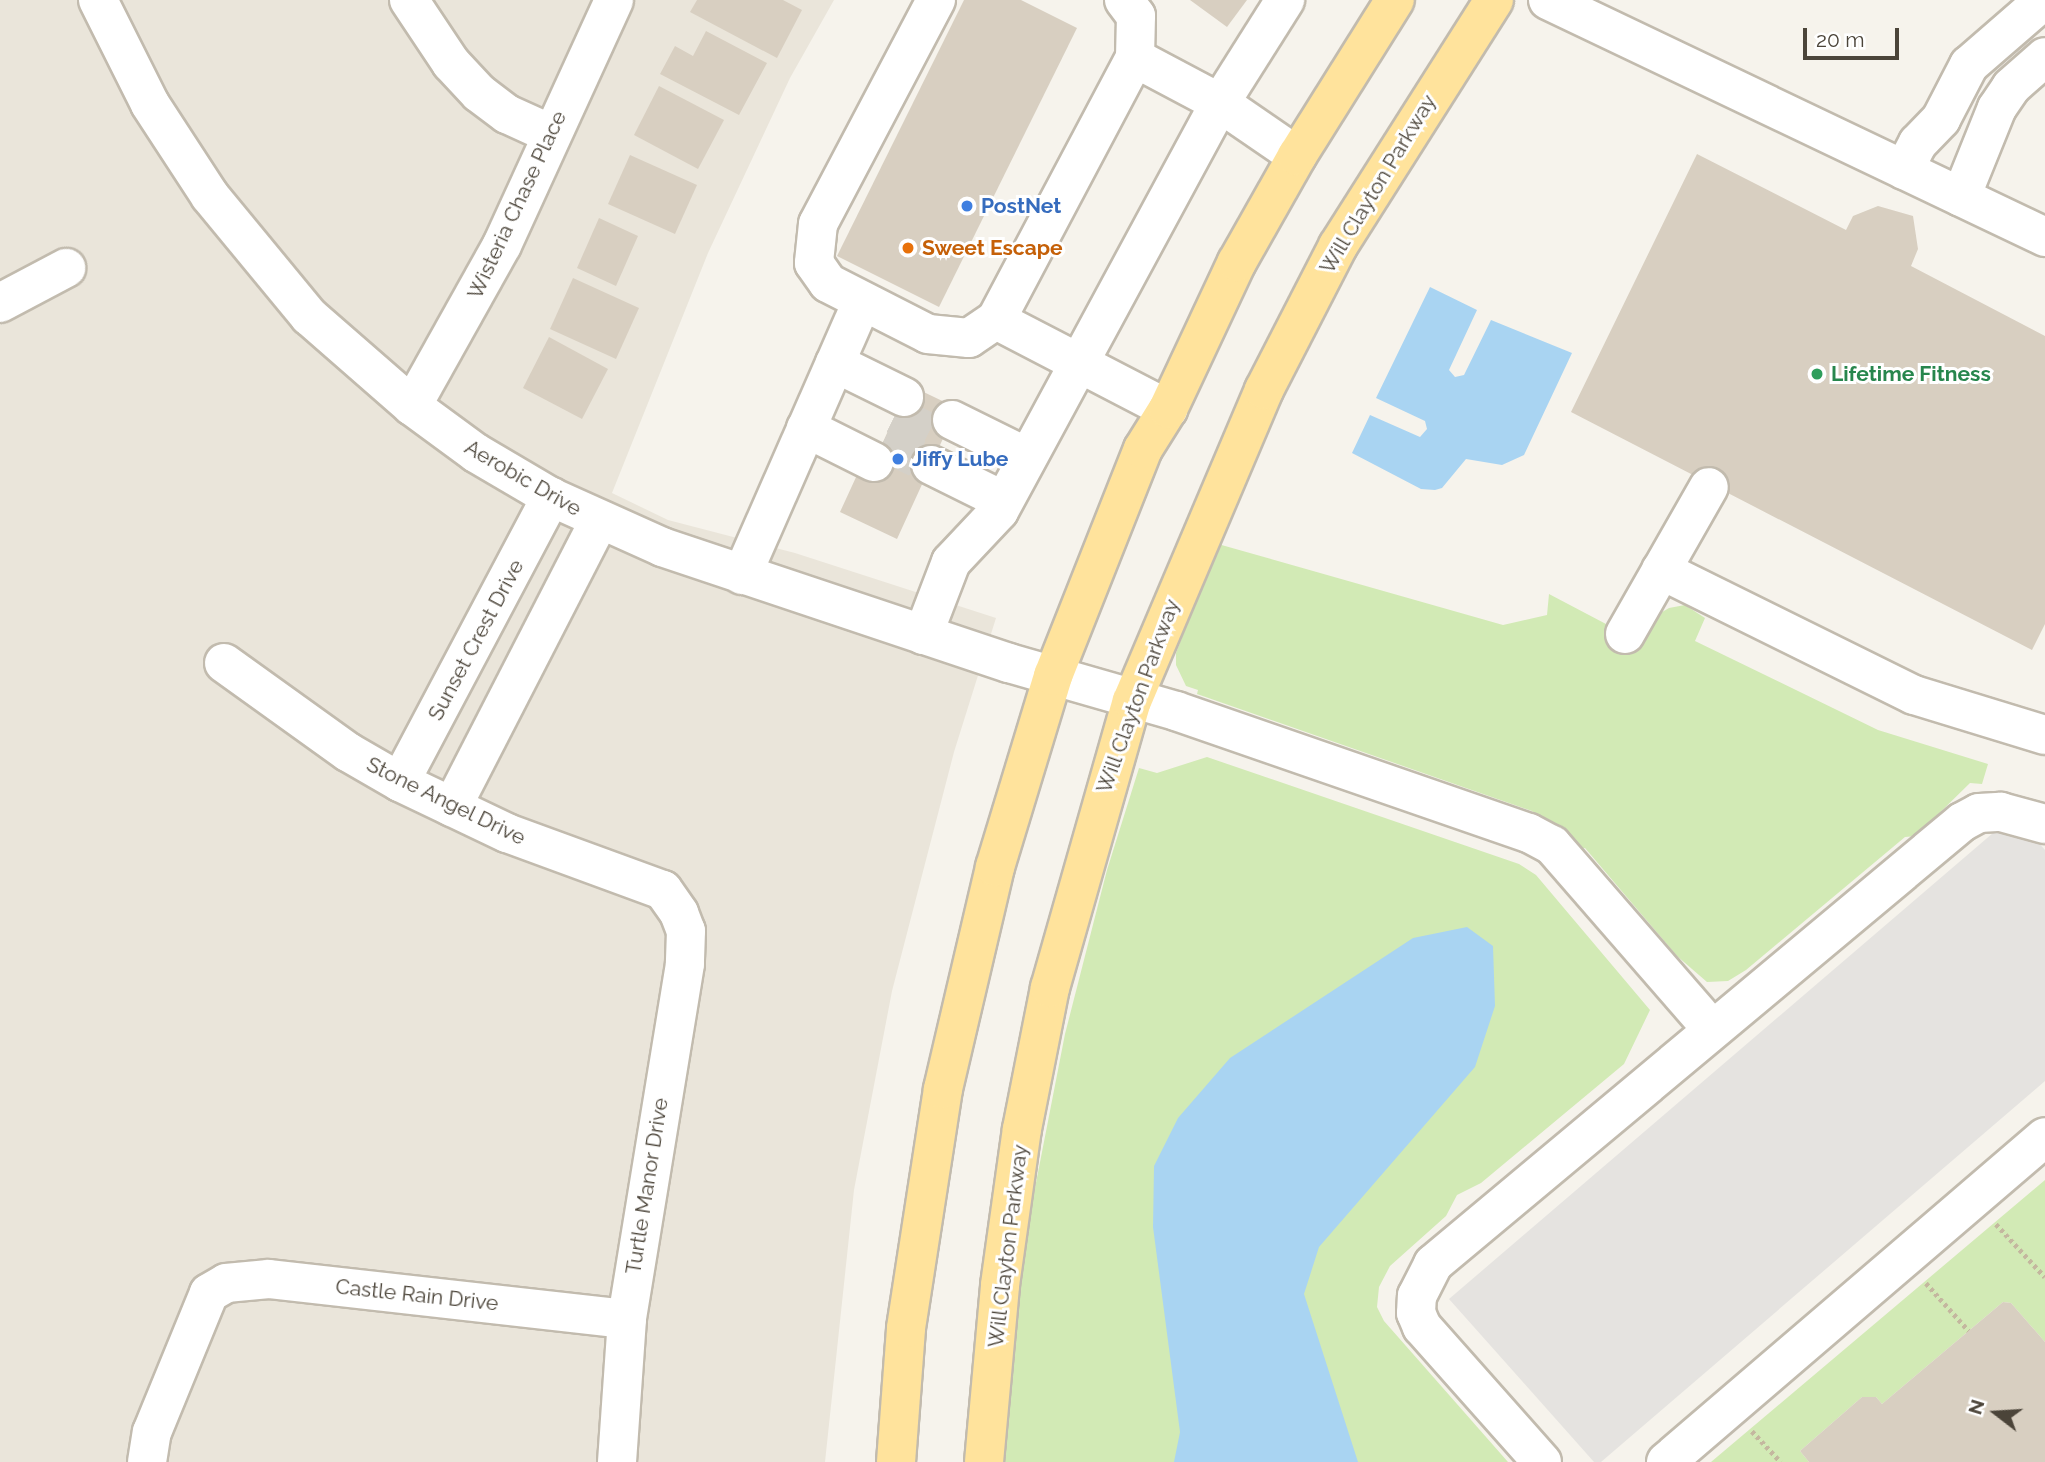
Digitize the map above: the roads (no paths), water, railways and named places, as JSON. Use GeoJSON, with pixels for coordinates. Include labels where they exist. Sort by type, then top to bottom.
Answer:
{"type":"FeatureCollection","features":[{"type":"Feature","properties":{"kind":"main road"},"geometry":{"type":"LineString","coordinates":[[896,1462],[906,1328],[943,1089],[995,867],[1053,676],[1143,449],[1168,410],[1237,262],[1297,156],[1395,0]]}},
{"type":"Feature","properties":{"kind":"main road","name":"Will Clayton Parkway"},"geometry":{"type":"LineString","coordinates":[[984,1462],[1000,1285],[1022,1129],[1051,988],[1132,701],[1264,390],[1325,270],[1412,123],[1494,0]]}},
{"type":"Feature","properties":{"kind":"street","name":"Aerobic Drive"},"geometry":{"type":"LineString","coordinates":[[98,0],[150,104],[210,196],[309,316],[412,406],[476,453],[551,497],[599,521],[742,576],[1132,701],[1176,711],[1552,845],[1712,1028]]}},
{"type":"Feature","properties":{"kind":"street"},"geometry":{"type":"LineString","coordinates":[[409,0],[451,63],[480,93],[507,114],[551,134]]}},
{"type":"Feature","properties":{"kind":"street","name":"Wisteria Chase Place"},"geometry":{"type":"LineString","coordinates":[[412,406],[502,246],[614,0]]}},
{"type":"Feature","properties":{"kind":"street"},"geometry":{"type":"LineString","coordinates":[[936,0],[818,225],[814,263],[828,283],[928,334],[949,340],[969,338],[996,320],[1135,58],[1136,16],[1124,0]]}},
{"type":"Feature","properties":{"kind":"street"},"geometry":{"type":"LineString","coordinates":[[923,635],[951,562],[1010,489],[1220,103],[1285,0]]}},
{"type":"Feature","properties":{"kind":"street"},"geometry":{"type":"LineString","coordinates":[[1548,0],[2045,237]]}},
{"type":"Feature","properties":{"kind":"street"},"geometry":{"type":"LineString","coordinates":[[1904,170],[1917,143],[1941,119],[1969,65],[2044,0]]}},
{"type":"Feature","properties":{"kind":"street"},"geometry":{"type":"LineString","coordinates":[[1961,197],[1997,108],[2011,87],[2045,57]]}},
{"type":"Feature","properties":{"kind":"street"},"geometry":{"type":"LineString","coordinates":[[1135,58],[1220,103],[1297,156]]}},
{"type":"Feature","properties":{"kind":"street"},"geometry":{"type":"LineString","coordinates":[[0,303],[66,268]]}},
{"type":"Feature","properties":{"kind":"street"},"geometry":{"type":"LineString","coordinates":[[742,576],[862,300]]}},
{"type":"Feature","properties":{"kind":"street"},"geometry":{"type":"LineString","coordinates":[[996,320],[1168,410]]}},
{"type":"Feature","properties":{"kind":"street"},"geometry":{"type":"LineString","coordinates":[[820,395],[889,429],[820,395]]}},
{"type":"Feature","properties":{"kind":"street"},"geometry":{"type":"LineString","coordinates":[[1010,489],[937,453],[1010,489]]}},
{"type":"Feature","properties":{"kind":"street"},"geometry":{"type":"LineString","coordinates":[[1625,634],[1709,487]]}},
{"type":"Feature","properties":{"kind":"street","name":"Sunset Crest Drive"},"geometry":{"type":"LineString","coordinates":[[400,782],[551,497]]}},
{"type":"Feature","properties":{"kind":"street"},"geometry":{"type":"LineString","coordinates":[[452,807],[599,521]]}},
{"type":"Feature","properties":{"kind":"street"},"geometry":{"type":"LineString","coordinates":[[1661,570],[1914,695],[2045,735]]}},
{"type":"Feature","properties":{"kind":"street","name":"Stone Angel Drive"},"geometry":{"type":"LineString","coordinates":[[223,663],[338,746],[400,782],[508,833],[663,890],[679,913]]}},
{"type":"Feature","properties":{"kind":"street"},"geometry":{"type":"LineString","coordinates":[[1542,1462],[1422,1326],[1416,1313],[1423,1280],[1433,1264],[1712,1028],[1962,822],[1979,813],[2001,812],[2045,824]]}},
{"type":"Feature","properties":{"kind":"street","name":"Turtle Manor Drive"},"geometry":{"type":"LineString","coordinates":[[617,1462],[628,1319],[685,964],[686,931],[679,913]]}},
{"type":"Feature","properties":{"kind":"street"},"geometry":{"type":"LineString","coordinates":[[1666,1462],[2045,1137]]}},
{"type":"Feature","properties":{"kind":"street","name":"Castle Rain Drive"},"geometry":{"type":"LineString","coordinates":[[147,1462],[152,1432],[209,1293],[226,1283],[269,1279],[628,1319]]}},
{"type":"Feature","properties":{"kind":"water"},"geometry":{"type":"Polygon","coordinates":[[[1430,287],[1477,310],[1449,370],[1455,377],[1464,375],[1491,320],[1572,353],[1524,455],[1502,465],[1466,459],[1442,488],[1435,490],[1421,489],[1352,453],[1370,415],[1420,437],[1427,429],[1425,421],[1376,398],[1430,287]]]}},
{"type":"Feature","properties":{"kind":"water"},"geometry":{"type":"Polygon","coordinates":[[[1467,927],[1493,946],[1495,1006],[1475,1067],[1319,1247],[1304,1294],[1358,1462],[1174,1462],[1180,1432],[1153,1227],[1154,1166],[1178,1118],[1230,1058],[1413,938],[1467,927]]]}},
{"type":"Feature","properties":{"kind":"tunnel"},"geometry":{"type":"LineString","coordinates":[[895,415],[943,439]]}},
{"type":"Feature","properties":{"kind":"tunnel"},"geometry":{"type":"LineString","coordinates":[[883,442],[931,465]]}},
{"type":"Feature","properties":{"kind":"place","name":"PostNet"},"geometry":{"type":"Point","coordinates":[967,206]}},
{"type":"Feature","properties":{"kind":"place","name":"Sweet Escape"},"geometry":{"type":"Point","coordinates":[908,248]}},
{"type":"Feature","properties":{"kind":"place","name":"Lifetime Fitness"},"geometry":{"type":"Point","coordinates":[1817,374]}},
{"type":"Feature","properties":{"kind":"place","name":"Jiffy Lube"},"geometry":{"type":"Point","coordinates":[898,459]}}]}
